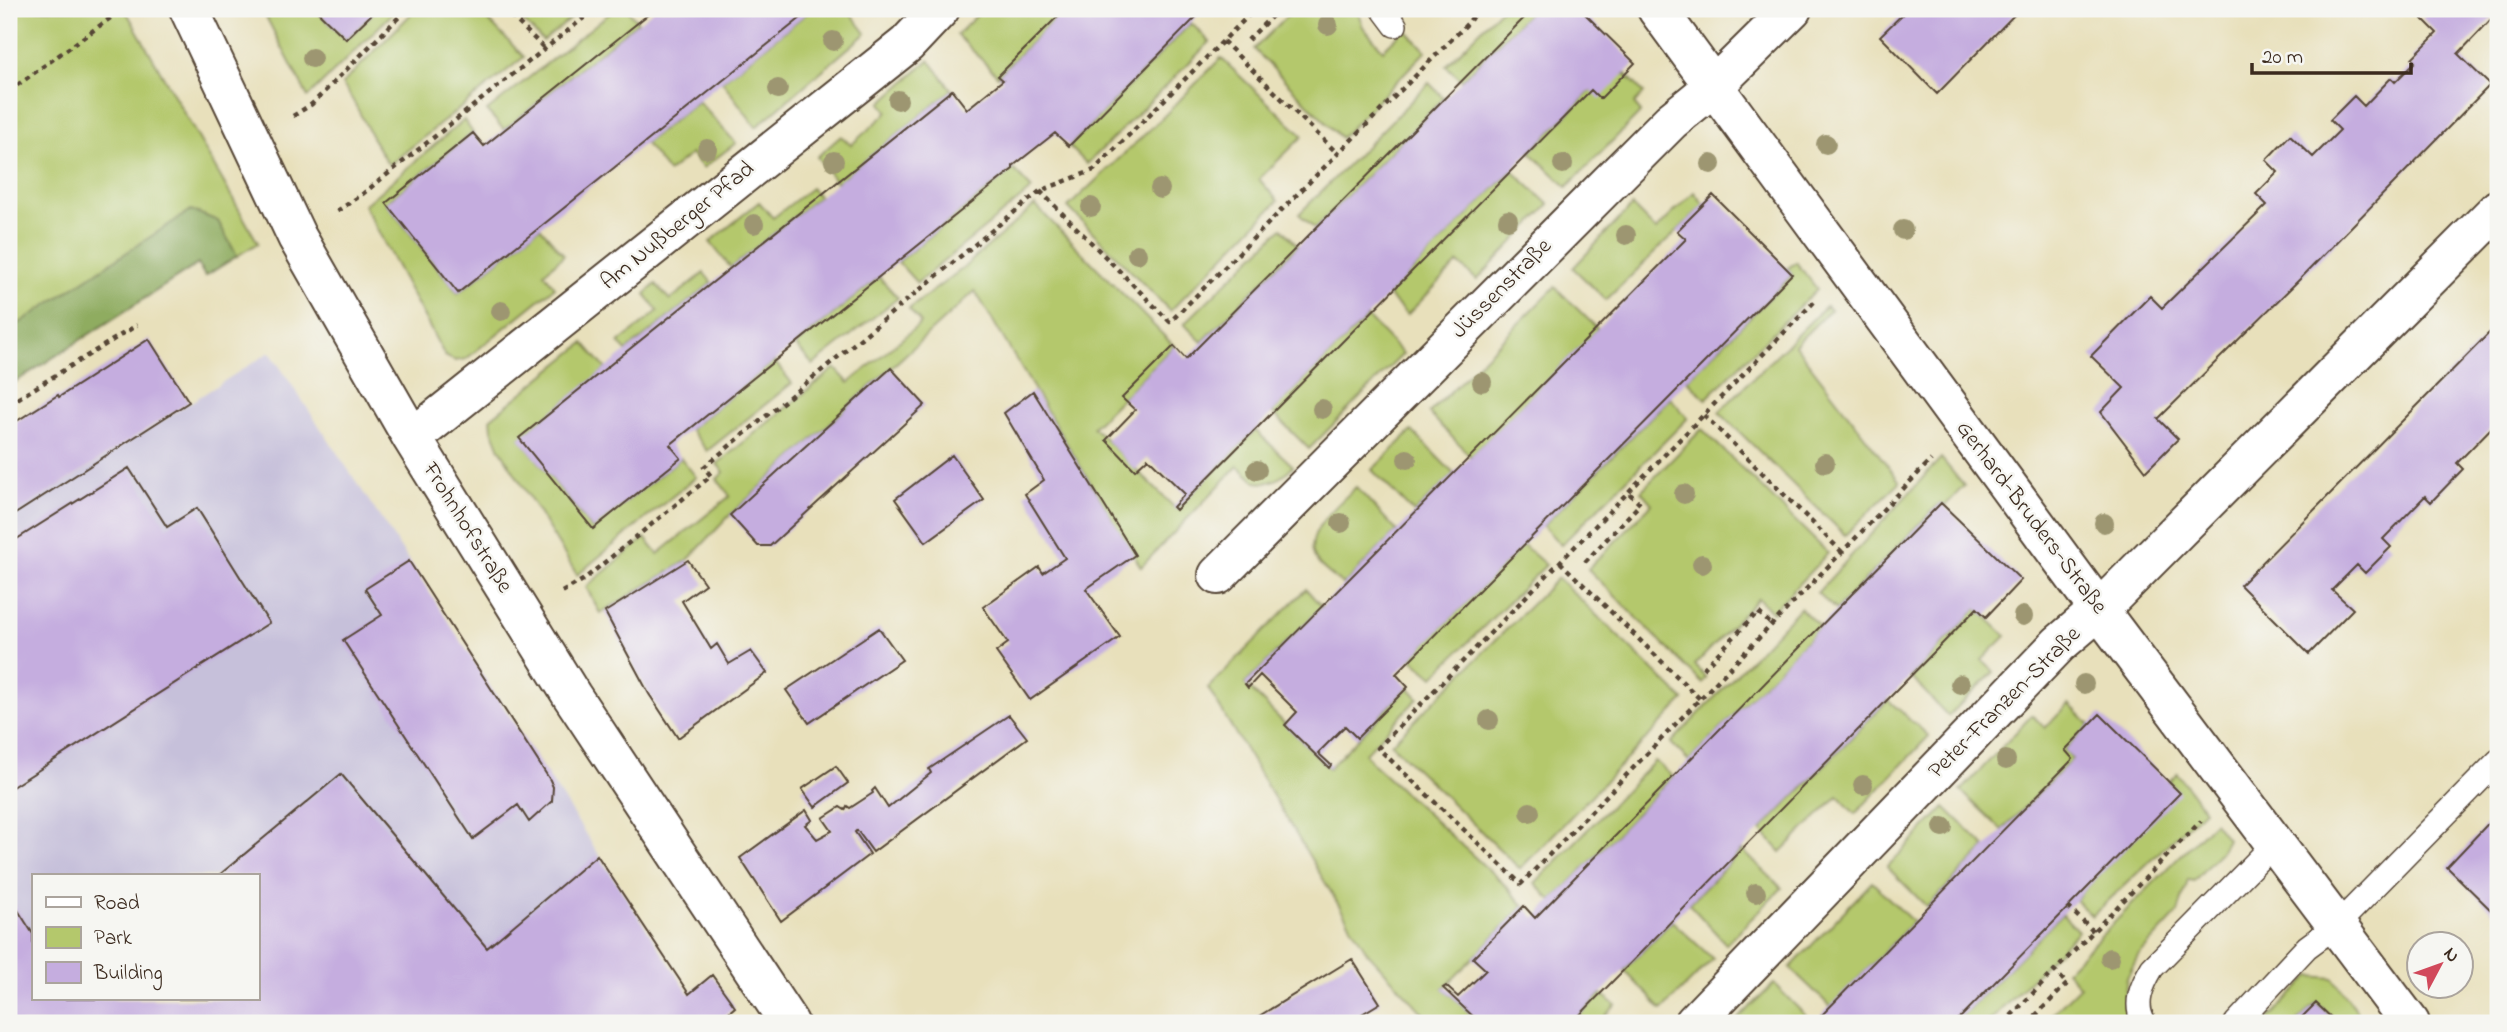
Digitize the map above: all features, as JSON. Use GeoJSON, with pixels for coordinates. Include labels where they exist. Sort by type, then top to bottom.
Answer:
{"type":"FeatureCollection","features":[{"type":"Feature","properties":{"kind":"street","name":"Frohnhofstraße"},"geometry":{"type":"LineString","coordinates":[[189,9],[297,237],[412,438],[523,617],[789,1023]]}},
{"type":"Feature","properties":{"kind":"street","name":"Am Nußberger Pfad"},"geometry":{"type":"LineString","coordinates":[[412,438],[907,44],[940,9]]}},
{"type":"Feature","properties":{"kind":"street","name":"Gerhard-Bruders-Straße"},"geometry":{"type":"LineString","coordinates":[[1657,9],[2099,610],[2410,1023]]}},
{"type":"Feature","properties":{"kind":"street","name":"Jüssenstraße"},"geometry":{"type":"LineString","coordinates":[[1218,575],[1661,131],[1713,88],[1792,9]]}},
{"type":"Feature","properties":{"kind":"street","name":"Peter-Franzen-Straße"},"geometry":{"type":"LineString","coordinates":[[1694,1023],[2059,644],[2099,610],[2498,209]]}},
{"type":"Feature","properties":{"kind":"lane"},"geometry":{"type":"LineString","coordinates":[[2236,1023],[2307,947],[2337,925],[2498,761]]}},
{"type":"Feature","properties":{"kind":"lane"},"geometry":{"type":"LineString","coordinates":[[2144,1023],[2139,991],[2152,968],[2276,843]]}},
{"type":"Feature","properties":{"kind":"path"},"geometry":{"type":"LineString","coordinates":[[9,91],[124,9]]}},
{"type":"Feature","properties":{"kind":"path"},"geometry":{"type":"LineString","coordinates":[[250,141],[312,104],[407,9]]}},
{"type":"Feature","properties":{"kind":"path"},"geometry":{"type":"LineString","coordinates":[[504,9],[545,49]]}},
{"type":"Feature","properties":{"kind":"path"},"geometry":{"type":"LineString","coordinates":[[297,237],[360,196],[595,9]]}},
{"type":"Feature","properties":{"kind":"path"},"geometry":{"type":"LineString","coordinates":[[523,617],[583,580],[711,475],[704,467],[1040,191],[1094,170],[1255,9]]}},
{"type":"Feature","properties":{"kind":"path"},"geometry":{"type":"LineString","coordinates":[[1248,40],[1279,9]]}},
{"type":"Feature","properties":{"kind":"path"},"geometry":{"type":"LineString","coordinates":[[1040,191],[1170,321],[1469,22],[1477,9]]}},
{"type":"Feature","properties":{"kind":"path"},"geometry":{"type":"LineString","coordinates":[[1223,41],[1338,154]]}},
{"type":"Feature","properties":{"kind":"path"},"geometry":{"type":"LineString","coordinates":[[1848,269],[1378,748],[1521,884],[1965,428]]}},
{"type":"Feature","properties":{"kind":"path"},"geometry":{"type":"LineString","coordinates":[[9,404],[137,325]]}},
{"type":"Feature","properties":{"kind":"path"},"geometry":{"type":"LineString","coordinates":[[1704,415],[1842,552]]}},
{"type":"Feature","properties":{"kind":"path"},"geometry":{"type":"LineString","coordinates":[[1585,562],[1640,504],[1628,492]]}},
{"type":"Feature","properties":{"kind":"path"},"geometry":{"type":"LineString","coordinates":[[1560,562],[1700,699]]}},
{"type":"Feature","properties":{"kind":"path"},"geometry":{"type":"LineString","coordinates":[[1703,669],[1758,612],[1772,625]]}},
{"type":"Feature","properties":{"kind":"path"},"geometry":{"type":"LineString","coordinates":[[2004,1023],[2233,788]]}},
{"type":"Feature","properties":{"kind":"path"},"geometry":{"type":"LineString","coordinates":[[2068,907],[2094,931]]}},
{"type":"Feature","properties":{"kind":"path"},"geometry":{"type":"LineString","coordinates":[[2028,1023],[2067,984],[2055,971]]}},
{"type":"Feature","properties":{"kind":"shaded area"},"geometry":{"type":"Polygon","coordinates":[[[270,352],[409,561],[689,994],[655,1023],[9,1023],[9,518],[270,352]]]}},
{"type":"Feature","properties":{"kind":"green space"},"geometry":{"type":"Polygon","coordinates":[[[9,9],[125,9],[258,243],[205,276],[198,264],[9,386],[9,9]]]}},
{"type":"Feature","properties":{"kind":"green space"},"geometry":{"type":"Polygon","coordinates":[[[262,9],[315,9],[346,39],[377,9],[397,9],[308,97],[262,9]]]}},
{"type":"Feature","properties":{"kind":"green space"},"geometry":{"type":"Polygon","coordinates":[[[416,9],[477,9],[524,57],[389,165],[342,84],[416,9]]]}},
{"type":"Feature","properties":{"kind":"green space"},"geometry":{"type":"Polygon","coordinates":[[[511,9],[583,9],[543,41],[511,9]]]}},
{"type":"Feature","properties":{"kind":"green space"},"geometry":{"type":"Polygon","coordinates":[[[615,9],[627,9],[638,22],[504,130],[487,111],[615,9]]]}},
{"type":"Feature","properties":{"kind":"green space"},"geometry":{"type":"Polygon","coordinates":[[[812,9],[847,9],[866,33],[756,127],[722,81],[812,9]]]}},
{"type":"Feature","properties":{"kind":"green space"},"geometry":{"type":"Polygon","coordinates":[[[983,9],[1065,9],[998,76],[957,35],[983,9]]]}},
{"type":"Feature","properties":{"kind":"green space"},"geometry":{"type":"Polygon","coordinates":[[[1294,9],[1357,9],[1363,27],[1383,50],[1405,29],[1426,51],[1341,138],[1254,49],[1294,9]]]}},
{"type":"Feature","properties":{"kind":"green space"},"geometry":{"type":"Polygon","coordinates":[[[1501,9],[1533,9],[1462,80],[1446,66],[1501,9]]]}},
{"type":"Feature","properties":{"kind":"green space"},"geometry":{"type":"Polygon","coordinates":[[[1191,23],[1210,42],[1087,164],[1069,146],[1191,23]]]}},
{"type":"Feature","properties":{"kind":"green space"},"geometry":{"type":"Polygon","coordinates":[[[1221,58],[1303,136],[1259,179],[1278,201],[1170,311],[1068,207],[1221,58]]]}},
{"type":"Feature","properties":{"kind":"green space"},"geometry":{"type":"Polygon","coordinates":[[[929,60],[952,90],[837,183],[817,157],[841,136],[851,145],[888,112],[881,103],[929,60]]]}},
{"type":"Feature","properties":{"kind":"green space"},"geometry":{"type":"Polygon","coordinates":[[[1625,73],[1644,93],[1634,104],[1641,112],[1567,187],[1530,152],[1591,90],[1625,73]]]}},
{"type":"Feature","properties":{"kind":"green space"},"geometry":{"type":"Polygon","coordinates":[[[1429,83],[1444,98],[1315,229],[1299,214],[1429,83]]]}},
{"type":"Feature","properties":{"kind":"green space"},"geometry":{"type":"Polygon","coordinates":[[[698,101],[736,143],[703,168],[691,154],[668,172],[645,143],[698,101]]]}},
{"type":"Feature","properties":{"kind":"green space"},"geometry":{"type":"Polygon","coordinates":[[[464,120],[473,133],[386,203],[458,293],[540,227],[564,255],[544,273],[555,287],[466,359],[455,361],[445,356],[364,205],[464,120]]]}},
{"type":"Feature","properties":{"kind":"green space"},"geometry":{"type":"Polygon","coordinates":[[[1013,169],[1032,189],[917,283],[898,262],[1013,169]]]}},
{"type":"Feature","properties":{"kind":"green space"},"geometry":{"type":"Polygon","coordinates":[[[1512,170],[1549,205],[1477,280],[1458,263],[1407,315],[1388,295],[1512,170]]]}},
{"type":"Feature","properties":{"kind":"green space"},"geometry":{"type":"Polygon","coordinates":[[[811,188],[819,197],[731,268],[710,242],[759,202],[773,218],[811,188]]]}},
{"type":"Feature","properties":{"kind":"green space"},"geometry":{"type":"Polygon","coordinates":[[[1694,192],[1704,205],[1606,300],[1573,268],[1632,206],[1656,230],[1694,192]]]}},
{"type":"Feature","properties":{"kind":"green space"},"geometry":{"type":"Polygon","coordinates":[[[1035,205],[1174,346],[1093,427],[1176,509],[1255,430],[1293,466],[1289,470],[1276,480],[1262,483],[1256,482],[1238,466],[1141,567],[975,291],[730,515],[688,560],[600,613],[586,587],[645,538],[658,554],[730,496],[717,479],[724,472],[717,464],[835,368],[849,383],[921,323],[909,309],[962,269],[1035,205]]]}},
{"type":"Feature","properties":{"kind":"green space"},"geometry":{"type":"Polygon","coordinates":[[[191,210],[218,221],[237,256],[205,276],[198,264],[9,386],[9,330],[191,210]]]}},
{"type":"Feature","properties":{"kind":"green space"},"geometry":{"type":"Polygon","coordinates":[[[1282,228],[1298,246],[1202,342],[1184,324],[1282,228]]]}},
{"type":"Feature","properties":{"kind":"green space"},"geometry":{"type":"Polygon","coordinates":[[[1796,262],[1817,289],[1706,399],[1687,380],[1792,275],[1787,269],[1796,262]]]}},
{"type":"Feature","properties":{"kind":"green space"},"geometry":{"type":"Polygon","coordinates":[[[704,273],[712,283],[626,351],[619,343],[658,311],[645,294],[656,284],[670,300],[704,273]]]}},
{"type":"Feature","properties":{"kind":"green space"},"geometry":{"type":"Polygon","coordinates":[[[879,277],[898,298],[813,365],[795,345],[879,277]]]}},
{"type":"Feature","properties":{"kind":"green space"},"geometry":{"type":"Polygon","coordinates":[[[1555,287],[1598,329],[1471,457],[1429,413],[1555,287]]]}},
{"type":"Feature","properties":{"kind":"green space"},"geometry":{"type":"Polygon","coordinates":[[[1826,306],[1830,310],[1795,345],[1900,482],[1845,535],[1719,412],[1826,306]]]}},
{"type":"Feature","properties":{"kind":"green space"},"geometry":{"type":"Polygon","coordinates":[[[1367,317],[1403,354],[1309,449],[1272,412],[1367,317]]]}},
{"type":"Feature","properties":{"kind":"green space"},"geometry":{"type":"Polygon","coordinates":[[[584,343],[606,369],[520,438],[592,529],[681,458],[696,477],[577,575],[500,449],[492,429],[491,418],[584,343]]]}},
{"type":"Feature","properties":{"kind":"green space"},"geometry":{"type":"Polygon","coordinates":[[[774,361],[792,383],[707,451],[690,429],[774,361]]]}},
{"type":"Feature","properties":{"kind":"green space"},"geometry":{"type":"Polygon","coordinates":[[[1670,398],[1688,418],[1561,545],[1543,526],[1670,398]]]}},
{"type":"Feature","properties":{"kind":"green space"},"geometry":{"type":"Polygon","coordinates":[[[1702,429],[1828,553],[1772,612],[1758,598],[1695,665],[1706,678],[1702,683],[1588,569],[1652,504],[1641,491],[1702,429]]]}},
{"type":"Feature","properties":{"kind":"green space"},"geometry":{"type":"Polygon","coordinates":[[[1412,431],[1454,474],[1414,513],[1372,470],[1412,431]]]}},
{"type":"Feature","properties":{"kind":"green space"},"geometry":{"type":"Polygon","coordinates":[[[1941,458],[1964,486],[1945,506],[1940,503],[1836,610],[1817,593],[1941,458]]]}},
{"type":"Feature","properties":{"kind":"green space"},"geometry":{"type":"Polygon","coordinates":[[[1356,487],[1397,531],[1343,585],[1318,563],[1313,553],[1313,542],[1323,521],[1356,487]]]}},
{"type":"Feature","properties":{"kind":"green space"},"geometry":{"type":"Polygon","coordinates":[[[1523,545],[1546,565],[1433,677],[1411,658],[1523,545]]]}},
{"type":"Feature","properties":{"kind":"green space"},"geometry":{"type":"Polygon","coordinates":[[[1558,578],[1684,700],[1520,869],[1391,744],[1558,578]]]}},
{"type":"Feature","properties":{"kind":"green space"},"geometry":{"type":"Polygon","coordinates":[[[1306,589],[1322,607],[1245,684],[1329,768],[1408,687],[1418,698],[1365,753],[1373,764],[1505,885],[1524,906],[1444,988],[1480,1023],[1432,1023],[1367,952],[1208,688],[1306,589]]]}},
{"type":"Feature","properties":{"kind":"green space"},"geometry":{"type":"Polygon","coordinates":[[[1800,608],[1820,627],[1689,761],[1671,743],[1800,608]]]}},
{"type":"Feature","properties":{"kind":"green space"},"geometry":{"type":"Polygon","coordinates":[[[1977,608],[2006,636],[1982,660],[1994,672],[1948,716],[1911,677],[1977,608]]]}},
{"type":"Feature","properties":{"kind":"green space"},"geometry":{"type":"Polygon","coordinates":[[[1888,700],[1929,736],[1855,814],[1838,796],[1781,852],[1761,830],[1888,700]]]}},
{"type":"Feature","properties":{"kind":"green space"},"geometry":{"type":"Polygon","coordinates":[[[2069,704],[2090,725],[2065,750],[2073,759],[2002,830],[1961,791],[2032,715],[2045,728],[2069,704]]]}},
{"type":"Feature","properties":{"kind":"green space"},"geometry":{"type":"Polygon","coordinates":[[[1655,761],[1673,777],[1552,901],[1535,883],[1655,761]]]}},
{"type":"Feature","properties":{"kind":"green space"},"geometry":{"type":"Polygon","coordinates":[[[2177,773],[2204,810],[2092,916],[2075,900],[2178,793],[2169,781],[2177,773]]]}},
{"type":"Feature","properties":{"kind":"green space"},"geometry":{"type":"Polygon","coordinates":[[[1945,807],[1986,847],[1927,907],[1887,867],[1945,807]]]}},
{"type":"Feature","properties":{"kind":"green space"},"geometry":{"type":"Polygon","coordinates":[[[2214,822],[2227,839],[2220,852],[2194,881],[2188,880],[2178,913],[2138,956],[2127,978],[2124,1001],[2128,1023],[2043,1023],[2080,986],[2066,971],[2214,822]]]}},
{"type":"Feature","properties":{"kind":"green space"},"geometry":{"type":"Polygon","coordinates":[[[1742,850],[1782,888],[1726,944],[1689,904],[1742,850]]]}},
{"type":"Feature","properties":{"kind":"green space"},"geometry":{"type":"Polygon","coordinates":[[[1872,882],[1913,922],[1831,1007],[1790,968],[1872,882]]]}},
{"type":"Feature","properties":{"kind":"green space"},"geometry":{"type":"Polygon","coordinates":[[[2062,914],[2078,931],[1988,1023],[1955,1023],[2062,914]]]}},
{"type":"Feature","properties":{"kind":"green space"},"geometry":{"type":"Polygon","coordinates":[[[1672,921],[1713,959],[1662,1010],[1624,970],[1672,921]]]}},
{"type":"Feature","properties":{"kind":"green space"},"geometry":{"type":"Polygon","coordinates":[[[2310,976],[2333,978],[2366,1023],[2337,1023],[2316,1003],[2296,1023],[2264,1023],[2310,976]]]}},
{"type":"Feature","properties":{"kind":"green space"},"geometry":{"type":"Polygon","coordinates":[[[1774,984],[1813,1023],[1734,1023],[1774,984]]]}},
{"type":"Feature","properties":{"kind":"green space"},"geometry":{"type":"Polygon","coordinates":[[[1601,994],[1616,1005],[1599,1023],[1572,1023],[1601,994]]]}},
{"type":"Feature","properties":{"kind":"building"},"geometry":{"type":"Polygon","coordinates":[[[315,9],[377,9],[346,39],[315,9]]]}},
{"type":"Feature","properties":{"kind":"building"},"geometry":{"type":"Polygon","coordinates":[[[655,9],[812,9],[458,293],[386,203],[473,133],[484,146],[655,9]]]}},
{"type":"Feature","properties":{"kind":"building"},"geometry":{"type":"Polygon","coordinates":[[[1065,9],[1204,9],[1069,146],[1055,133],[1013,166],[1013,169],[670,445],[681,458],[593,529],[519,438],[952,90],[967,109],[1003,80],[998,76],[1065,9]]]}},
{"type":"Feature","properties":{"kind":"building"},"geometry":{"type":"Polygon","coordinates":[[[1533,9],[1580,9],[1635,63],[1600,99],[1591,90],[1176,510],[1173,507],[1185,494],[1148,458],[1135,470],[1106,440],[1135,410],[1122,398],[1174,346],[1186,359],[1533,9]]]}},
{"type":"Feature","properties":{"kind":"building"},"geometry":{"type":"Polygon","coordinates":[[[1908,9],[2020,9],[1937,94],[1880,36],[1908,9]]]}},
{"type":"Feature","properties":{"kind":"building"},"geometry":{"type":"Polygon","coordinates":[[[2431,9],[2498,9],[2458,54],[2490,85],[2158,419],[2178,439],[2146,471],[2101,412],[2124,388],[2091,356],[2150,296],[2162,308],[2267,205],[2256,194],[2278,172],[2266,160],[2290,135],[2313,157],[2340,130],[2330,120],[2354,96],[2364,106],[2391,78],[2395,82],[2415,62],[2412,58],[2437,33],[2422,18],[2431,9]]]}},
{"type":"Feature","properties":{"kind":"building"},"geometry":{"type":"Polygon","coordinates":[[[1713,195],[1792,274],[1396,674],[1408,687],[1357,738],[1345,726],[1318,753],[1331,765],[1329,768],[1285,725],[1297,712],[1260,675],[1248,688],[1245,684],[1686,239],[1677,231],[1713,195]]]}},
{"type":"Feature","properties":{"kind":"building"},"geometry":{"type":"Polygon","coordinates":[[[2498,324],[2498,421],[2457,463],[2463,469],[2431,502],[2425,496],[2383,539],[2391,547],[2365,573],[2357,565],[2332,590],[2353,609],[2309,654],[2240,585],[2498,324]]]}},
{"type":"Feature","properties":{"kind":"building"},"geometry":{"type":"Polygon","coordinates":[[[149,339],[189,402],[9,518],[9,426],[149,339]]]}},
{"type":"Feature","properties":{"kind":"building"},"geometry":{"type":"Polygon","coordinates":[[[891,368],[925,405],[770,546],[758,546],[730,515],[891,368]]]}},
{"type":"Feature","properties":{"kind":"building"},"geometry":{"type":"Polygon","coordinates":[[[1033,391],[1135,555],[1086,589],[1120,637],[1030,700],[996,652],[1008,643],[983,607],[1039,567],[1043,573],[1065,558],[1025,494],[1044,480],[1004,413],[1033,391]]]}},
{"type":"Feature","properties":{"kind":"building"},"geometry":{"type":"Polygon","coordinates":[[[952,455],[984,500],[926,542],[895,499],[952,455]]]}},
{"type":"Feature","properties":{"kind":"building"},"geometry":{"type":"Polygon","coordinates":[[[129,468],[167,527],[197,508],[269,623],[9,789],[9,544],[129,468]]]}},
{"type":"Feature","properties":{"kind":"building"},"geometry":{"type":"Polygon","coordinates":[[[1941,503],[2021,580],[1986,617],[1977,608],[1572,1023],[1504,1023],[1499,1019],[1495,1023],[1480,1023],[1443,988],[1446,986],[1458,997],[1486,970],[1473,958],[1524,906],[1535,918],[1941,503]]]}},
{"type":"Feature","properties":{"kind":"building"},"geometry":{"type":"Polygon","coordinates":[[[688,560],[705,584],[682,601],[711,649],[717,644],[729,664],[751,651],[767,673],[678,738],[649,694],[605,612],[688,560]]]}},
{"type":"Feature","properties":{"kind":"building"},"geometry":{"type":"Polygon","coordinates":[[[409,561],[550,780],[553,787],[552,801],[529,822],[518,805],[473,839],[343,640],[382,615],[365,589],[409,561]]]}},
{"type":"Feature","properties":{"kind":"building"},"geometry":{"type":"Polygon","coordinates":[[[879,628],[902,660],[809,723],[786,690],[879,628]]]}},
{"type":"Feature","properties":{"kind":"building"},"geometry":{"type":"Polygon","coordinates":[[[2100,714],[2180,793],[1955,1023],[1814,1023],[2073,759],[2065,750],[2100,714]]]}},
{"type":"Feature","properties":{"kind":"building"},"geometry":{"type":"Polygon","coordinates":[[[1009,715],[1027,738],[873,852],[857,830],[855,832],[870,854],[781,921],[740,858],[806,810],[812,820],[805,825],[817,839],[832,831],[823,818],[840,807],[845,810],[847,806],[850,808],[873,793],[875,788],[888,808],[931,773],[929,769],[1009,715]]]}},
{"type":"Feature","properties":{"kind":"building"},"geometry":{"type":"Polygon","coordinates":[[[836,766],[848,783],[815,807],[802,789],[836,766]]]}},
{"type":"Feature","properties":{"kind":"building"},"geometry":{"type":"Polygon","coordinates":[[[341,774],[487,948],[597,855],[689,994],[712,975],[735,1007],[716,1023],[9,1023],[9,896],[32,932],[32,1000],[259,1000],[259,874],[220,874],[341,774]]]}},
{"type":"Feature","properties":{"kind":"building"},"geometry":{"type":"Polygon","coordinates":[[[2498,813],[2498,917],[2447,867],[2498,813]]]}},
{"type":"Feature","properties":{"kind":"building"},"geometry":{"type":"Polygon","coordinates":[[[1352,959],[1380,1003],[1347,1023],[1252,1023],[1251,1021],[1352,959]]]}},
{"type":"Feature","properties":{"kind":"building"},"geometry":{"type":"Polygon","coordinates":[[[2316,1003],[2337,1023],[2296,1023],[2316,1003]]]}}]}
